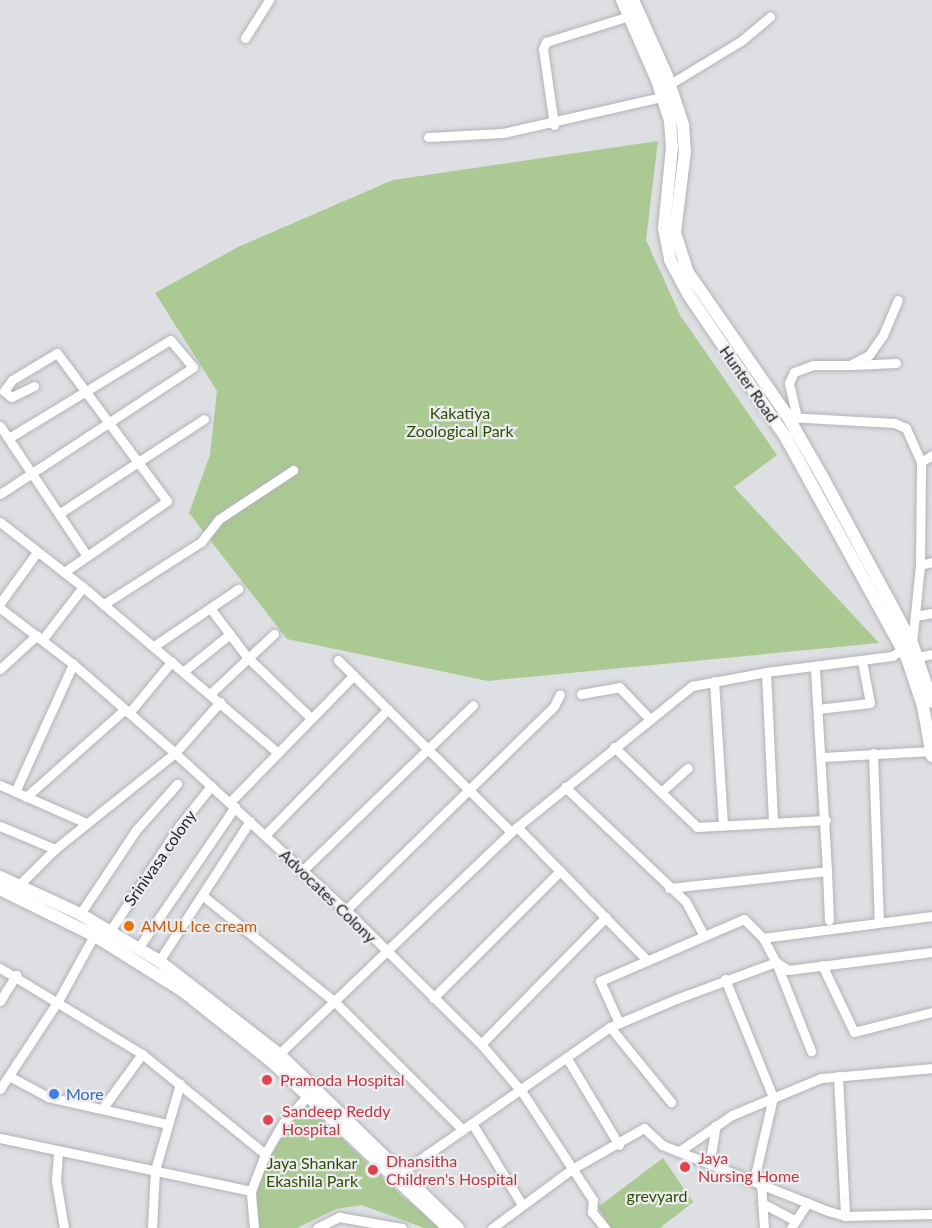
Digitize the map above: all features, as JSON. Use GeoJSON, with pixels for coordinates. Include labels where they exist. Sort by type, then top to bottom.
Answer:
{"type":"FeatureCollection","features":[{"type":"Feature","properties":{"kind":"main road","name":"Hunter Road"},"geometry":{"type":"LineString","coordinates":[[622,0],[662,97],[672,134],[664,228],[670,260],[688,294],[753,377],[792,417],[908,647],[923,706],[932,756]]}},
{"type":"Feature","properties":{"kind":"main road","name":"Hunter Road"},"geometry":{"type":"LineString","coordinates":[[633,0],[670,84],[683,125],[685,151],[675,222],[677,246],[687,271],[753,377],[908,647],[918,657],[932,702]]}},
{"type":"Feature","properties":{"kind":"main road"},"geometry":{"type":"LineString","coordinates":[[0,877],[20,884],[80,914],[183,991],[271,1061],[448,1228]]}},
{"type":"Feature","properties":{"kind":"main road"},"geometry":{"type":"LineString","coordinates":[[0,889],[139,947],[159,961],[279,1054],[458,1228]]}},
{"type":"Feature","properties":{"kind":"street"},"geometry":{"type":"LineString","coordinates":[[245,38],[269,0]]}},
{"type":"Feature","properties":{"kind":"street"},"geometry":{"type":"LineString","coordinates":[[554,125],[543,49],[546,42],[629,16]]}},
{"type":"Feature","properties":{"kind":"street"},"geometry":{"type":"LineString","coordinates":[[670,84],[741,40],[770,17]]}},
{"type":"Feature","properties":{"kind":"street"},"geometry":{"type":"LineString","coordinates":[[428,137],[503,133],[554,125],[662,97]]}},
{"type":"Feature","properties":{"kind":"street"},"geometry":{"type":"LineString","coordinates":[[850,365],[869,355],[883,335],[898,300]]}},
{"type":"Feature","properties":{"kind":"street"},"geometry":{"type":"LineString","coordinates":[[0,494],[193,367],[170,340],[82,390],[9,438]]}},
{"type":"Feature","properties":{"kind":"street"},"geometry":{"type":"LineString","coordinates":[[34,386],[11,397],[2,390],[55,352],[167,501],[64,572]]}},
{"type":"Feature","properties":{"kind":"street"},"geometry":{"type":"LineString","coordinates":[[279,1054],[514,829],[693,686],[766,672],[862,661],[908,647],[915,616],[920,565],[921,462],[906,428],[894,423],[792,417],[789,383],[794,372],[813,365],[896,363]]}},
{"type":"Feature","properties":{"kind":"street"},"geometry":{"type":"LineString","coordinates":[[60,513],[204,419]]}},
{"type":"Feature","properties":{"kind":"street"},"geometry":{"type":"LineString","coordinates":[[0,426],[87,556]]}},
{"type":"Feature","properties":{"kind":"street"},"geometry":{"type":"LineString","coordinates":[[921,462],[932,455]]}},
{"type":"Feature","properties":{"kind":"street"},"geometry":{"type":"LineString","coordinates":[[104,604],[201,542],[219,519],[293,470]]}},
{"type":"Feature","properties":{"kind":"street"},"geometry":{"type":"LineString","coordinates":[[921,494],[932,491]]}},
{"type":"Feature","properties":{"kind":"street"},"geometry":{"type":"LineString","coordinates":[[0,522],[184,670],[278,753]]}},
{"type":"Feature","properties":{"kind":"street"},"geometry":{"type":"LineString","coordinates":[[0,603],[37,552]]}},
{"type":"Feature","properties":{"kind":"street"},"geometry":{"type":"LineString","coordinates":[[920,565],[932,562]]}},
{"type":"Feature","properties":{"kind":"street"},"geometry":{"type":"LineString","coordinates":[[1,668],[39,638],[83,587]]}},
{"type":"Feature","properties":{"kind":"street"},"geometry":{"type":"LineString","coordinates":[[154,646],[238,589]]}},
{"type":"Feature","properties":{"kind":"street","name":"Advocates Colony"},"geometry":{"type":"LineString","coordinates":[[0,608],[73,664],[232,804],[346,910],[481,1044],[522,1092],[593,1200],[592,1212],[602,1227]]}},
{"type":"Feature","properties":{"kind":"street"},"geometry":{"type":"LineString","coordinates":[[210,608],[247,657],[311,718]]}},
{"type":"Feature","properties":{"kind":"street"},"geometry":{"type":"LineString","coordinates":[[915,616],[932,612]]}},
{"type":"Feature","properties":{"kind":"street"},"geometry":{"type":"LineString","coordinates":[[184,670],[230,634]]}},
{"type":"Feature","properties":{"kind":"street"},"geometry":{"type":"LineString","coordinates":[[210,694],[274,634]]}},
{"type":"Feature","properties":{"kind":"street"},"geometry":{"type":"LineString","coordinates":[[918,657],[932,654]]}},
{"type":"Feature","properties":{"kind":"street"},"geometry":{"type":"LineString","coordinates":[[338,660],[470,790],[560,871],[647,960]]}},
{"type":"Feature","properties":{"kind":"street"},"geometry":{"type":"LineString","coordinates":[[26,797],[127,711],[172,661]]}},
{"type":"Feature","properties":{"kind":"street"},"geometry":{"type":"LineString","coordinates":[[818,709],[870,703],[862,661]]}},
{"type":"Feature","properties":{"kind":"street"},"geometry":{"type":"LineString","coordinates":[[15,792],[73,664]]}},
{"type":"Feature","properties":{"kind":"street"},"geometry":{"type":"LineString","coordinates":[[815,668],[826,820],[829,920]]}},
{"type":"Feature","properties":{"kind":"street"},"geometry":{"type":"LineString","coordinates":[[766,672],[773,823]]}},
{"type":"Feature","properties":{"kind":"street"},"geometry":{"type":"LineString","coordinates":[[139,947],[232,804],[354,675]]}},
{"type":"Feature","properties":{"kind":"street"},"geometry":{"type":"LineString","coordinates":[[714,681],[723,826]]}},
{"type":"Feature","properties":{"kind":"street"},"geometry":{"type":"LineString","coordinates":[[581,694],[619,687],[650,719]]}},
{"type":"Feature","properties":{"kind":"street"},"geometry":{"type":"LineString","coordinates":[[346,910],[554,706],[560,694]]}},
{"type":"Feature","properties":{"kind":"street"},"geometry":{"type":"LineString","coordinates":[[20,884],[55,849],[175,753],[220,702]]}},
{"type":"Feature","properties":{"kind":"street"},"geometry":{"type":"LineString","coordinates":[[302,871],[473,705]]}},
{"type":"Feature","properties":{"kind":"street"},"geometry":{"type":"LineString","coordinates":[[265,835],[388,709]]}},
{"type":"Feature","properties":{"kind":"street"},"geometry":{"type":"LineString","coordinates":[[614,747],[698,827],[826,820]]}},
{"type":"Feature","properties":{"kind":"street"},"geometry":{"type":"LineString","coordinates":[[822,757],[932,751]]}},
{"type":"Feature","properties":{"kind":"street"},"geometry":{"type":"LineString","coordinates":[[873,753],[879,922]]}},
{"type":"Feature","properties":{"kind":"street"},"geometry":{"type":"LineString","coordinates":[[661,792],[688,768]]}},
{"type":"Feature","properties":{"kind":"street"},"geometry":{"type":"LineString","coordinates":[[80,914],[136,830],[177,784]]}},
{"type":"Feature","properties":{"kind":"street"},"geometry":{"type":"LineString","coordinates":[[0,785],[86,823]]}},
{"type":"Feature","properties":{"kind":"street","name":"Srinivasa colony"},"geometry":{"type":"LineString","coordinates":[[0,1089],[102,931],[180,825],[212,786]]}},
{"type":"Feature","properties":{"kind":"street"},"geometry":{"type":"LineString","coordinates":[[565,787],[686,902],[704,936]]}},
{"type":"Feature","properties":{"kind":"street"},"geometry":{"type":"LineString","coordinates":[[159,961],[250,821]]}},
{"type":"Feature","properties":{"kind":"street"},"geometry":{"type":"LineString","coordinates":[[0,826],[55,849]]}},
{"type":"Feature","properties":{"kind":"street"},"geometry":{"type":"LineString","coordinates":[[433,998],[560,871]]}},
{"type":"Feature","properties":{"kind":"street"},"geometry":{"type":"LineString","coordinates":[[669,888],[827,871]]}},
{"type":"Feature","properties":{"kind":"street"},"geometry":{"type":"LineString","coordinates":[[202,894],[334,1001],[463,1130]]}},
{"type":"Feature","properties":{"kind":"street"},"geometry":{"type":"LineString","coordinates":[[763,938],[932,916]]}},
{"type":"Feature","properties":{"kind":"street"},"geometry":{"type":"LineString","coordinates":[[481,1044],[606,917]]}},
{"type":"Feature","properties":{"kind":"street"},"geometry":{"type":"LineString","coordinates":[[671,1102],[615,1025],[600,981],[744,919],[763,938],[776,962],[811,1051]]}},
{"type":"Feature","properties":{"kind":"street"},"geometry":{"type":"LineString","coordinates":[[776,962],[788,970],[932,952]]}},
{"type":"Feature","properties":{"kind":"street"},"geometry":{"type":"LineString","coordinates":[[402,1172],[522,1092],[615,1025],[725,979],[776,962]]}},
{"type":"Feature","properties":{"kind":"street"},"geometry":{"type":"LineString","coordinates":[[822,965],[854,1032],[932,1012]]}},
{"type":"Feature","properties":{"kind":"street"},"geometry":{"type":"LineString","coordinates":[[0,968],[16,975],[142,1054],[265,1154]]}},
{"type":"Feature","properties":{"kind":"street"},"geometry":{"type":"LineString","coordinates":[[0,1001],[16,975]]}},
{"type":"Feature","properties":{"kind":"street"},"geometry":{"type":"LineString","coordinates":[[725,979],[773,1097],[757,1181],[764,1228]]}},
{"type":"Feature","properties":{"kind":"street"},"geometry":{"type":"LineString","coordinates":[[102,1109],[142,1054]]}},
{"type":"Feature","properties":{"kind":"street"},"geometry":{"type":"LineString","coordinates":[[568,1060],[619,1145]]}},
{"type":"Feature","properties":{"kind":"street"},"geometry":{"type":"LineString","coordinates":[[681,1150],[716,1125],[773,1097],[821,1078],[932,1068]]}},
{"type":"Feature","properties":{"kind":"street"},"geometry":{"type":"LineString","coordinates":[[9,1076],[48,1097],[168,1125]]}},
{"type":"Feature","properties":{"kind":"street"},"geometry":{"type":"LineString","coordinates":[[838,1076],[845,1216]]}},
{"type":"Feature","properties":{"kind":"street"},"geometry":{"type":"LineString","coordinates":[[152,1228],[155,1170],[180,1084]]}},
{"type":"Feature","properties":{"kind":"street"},"geometry":{"type":"LineString","coordinates":[[254,1228],[251,1191],[265,1154],[283,1123],[308,1095]]}},
{"type":"Feature","properties":{"kind":"street"},"geometry":{"type":"LineString","coordinates":[[473,1125],[522,1203]]}},
{"type":"Feature","properties":{"kind":"street"},"geometry":{"type":"LineString","coordinates":[[710,1161],[716,1125]]}},
{"type":"Feature","properties":{"kind":"street"},"geometry":{"type":"LineString","coordinates":[[492,1228],[522,1203],[572,1169],[619,1145],[644,1128],[662,1146],[681,1150],[710,1161],[807,1203],[845,1216],[932,1214]]}},
{"type":"Feature","properties":{"kind":"street"},"geometry":{"type":"LineString","coordinates":[[0,1138],[251,1191]]}},
{"type":"Feature","properties":{"kind":"street"},"geometry":{"type":"LineString","coordinates":[[58,1152],[56,1181],[64,1228]]}},
{"type":"Feature","properties":{"kind":"street"},"geometry":{"type":"LineString","coordinates":[[762,1203],[793,1224],[807,1203]]}},
{"type":"Feature","properties":{"kind":"street"},"geometry":{"type":"LineString","coordinates":[[318,1228],[339,1217],[352,1217],[402,1228]]}},
{"type":"Feature","properties":{"kind":"green space","name":"Kakatiya Zoological Park"},"geometry":{"type":"Polygon","coordinates":[[[658,141],[646,240],[680,315],[777,455],[734,487],[879,643],[488,681],[287,639],[189,513],[210,455],[217,391],[155,293],[238,247],[393,180],[658,141]]]}},
{"type":"Feature","properties":{"kind":"green space","name":"Jaya Shankar Ekashila Park"},"geometry":{"type":"Polygon","coordinates":[[[309,1107],[404,1198],[443,1228],[424,1228],[362,1205],[336,1209],[297,1228],[258,1228],[254,1197],[265,1165],[298,1111],[309,1107]]]}},
{"type":"Feature","properties":{"kind":"green space","name":"grevyard"},"geometry":{"type":"Polygon","coordinates":[[[663,1158],[693,1202],[660,1228],[610,1228],[598,1207],[663,1158]]]}},
{"type":"Feature","properties":{"kind":"place","name":"AMUL Ice cream"},"geometry":{"type":"Point","coordinates":[129,926]}},
{"type":"Feature","properties":{"kind":"place","name":"Pramoda Hospital"},"geometry":{"type":"Point","coordinates":[267,1080]}},
{"type":"Feature","properties":{"kind":"place","name":"More"},"geometry":{"type":"Point","coordinates":[54,1094]}},
{"type":"Feature","properties":{"kind":"place","name":"Sandeep Reddy Hospital"},"geometry":{"type":"Point","coordinates":[268,1120]}},
{"type":"Feature","properties":{"kind":"place","name":"Jaya Nursing Home"},"geometry":{"type":"Point","coordinates":[685,1167]}},
{"type":"Feature","properties":{"kind":"place","name":"Dhansitha Children's Hospital"},"geometry":{"type":"Point","coordinates":[373,1170]}}]}
